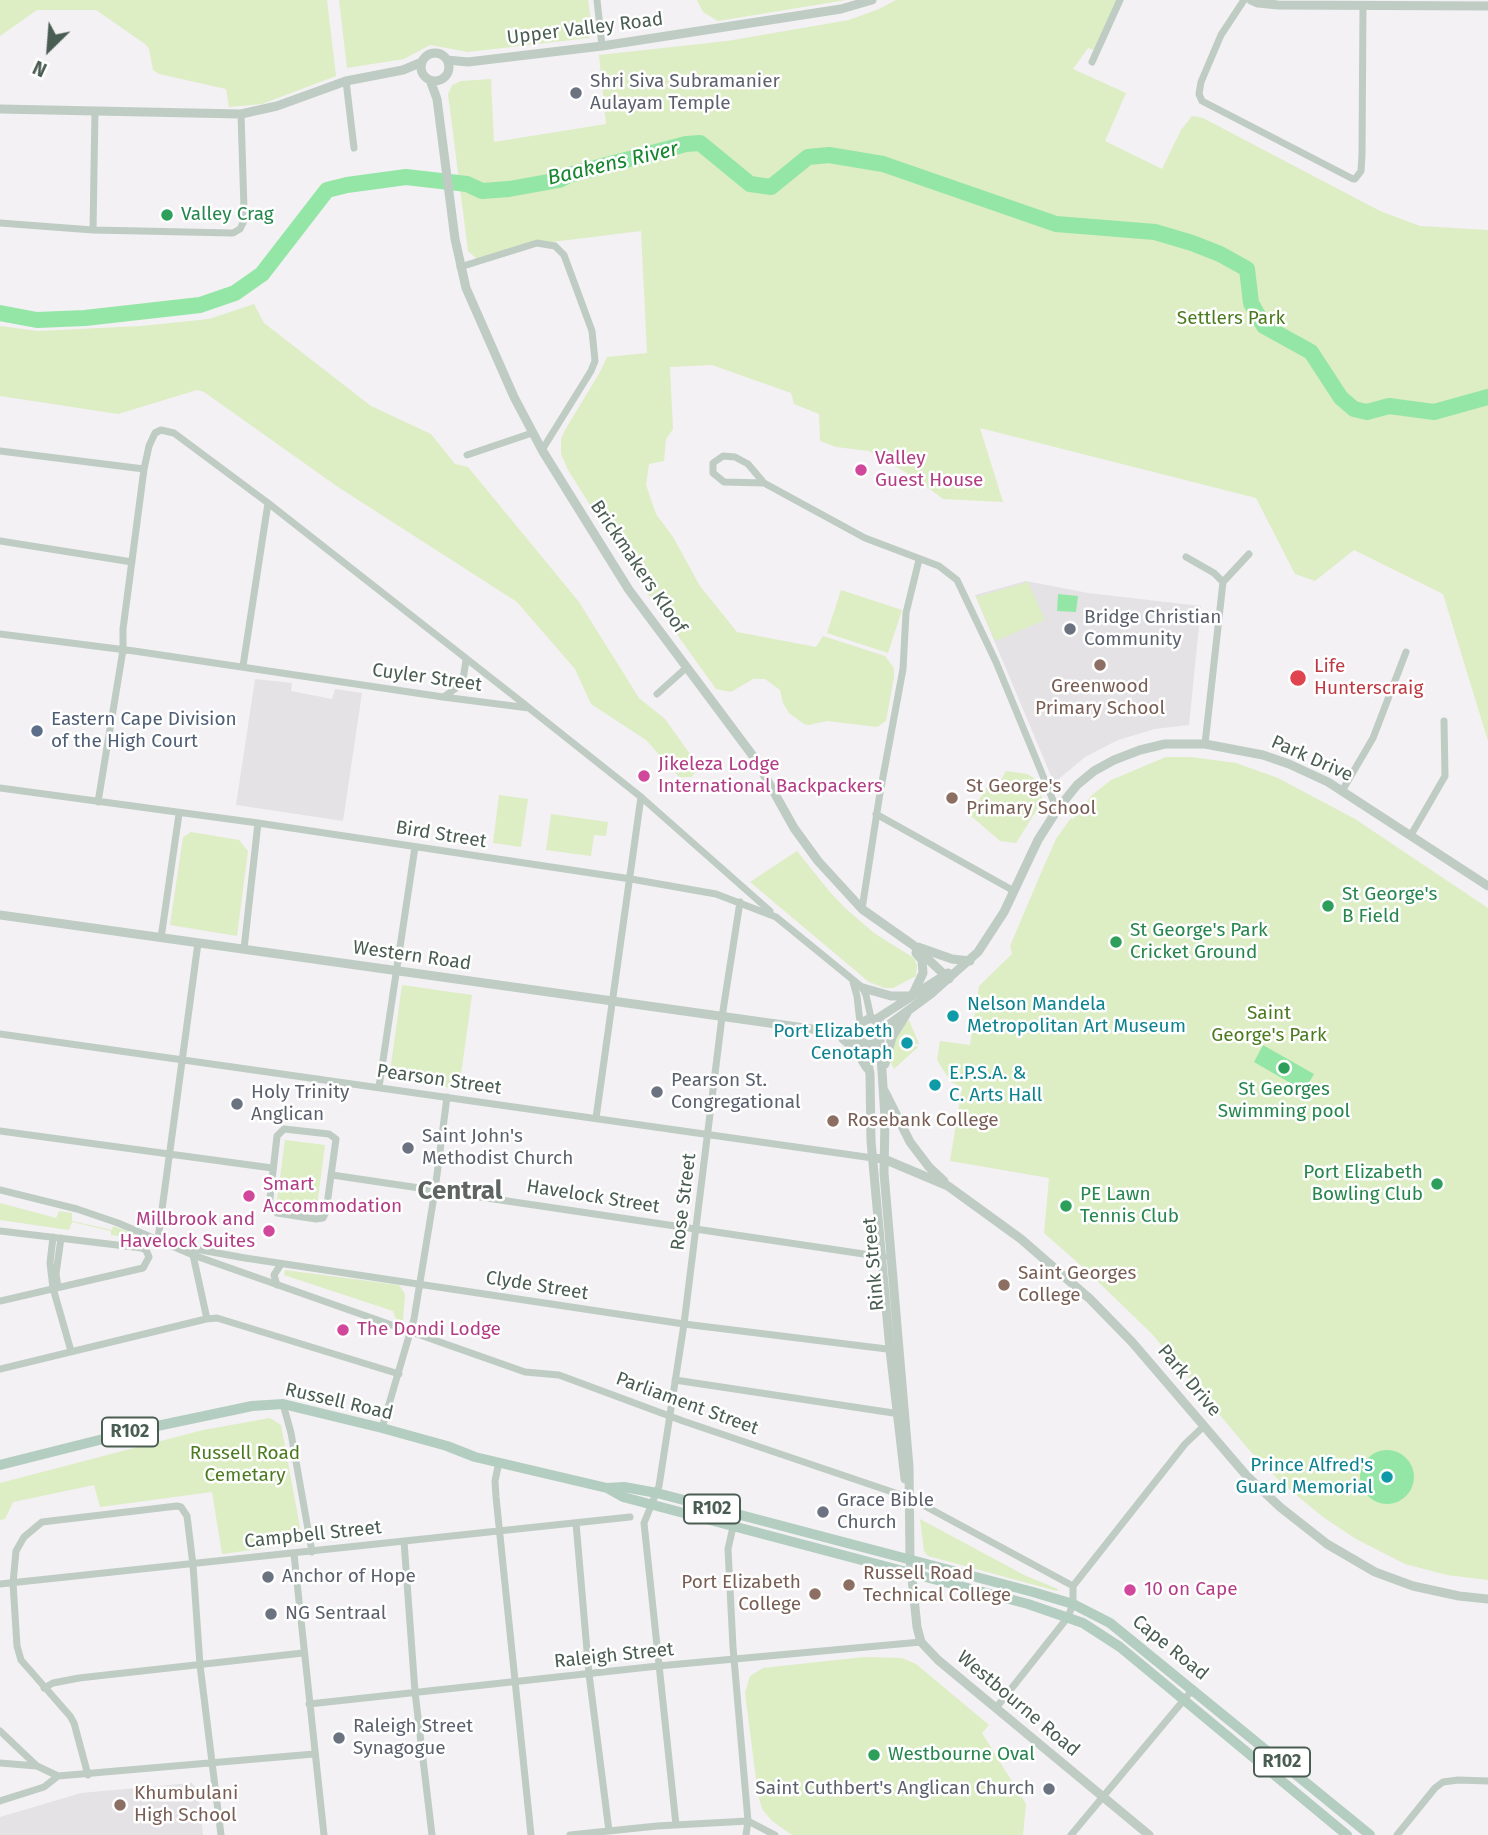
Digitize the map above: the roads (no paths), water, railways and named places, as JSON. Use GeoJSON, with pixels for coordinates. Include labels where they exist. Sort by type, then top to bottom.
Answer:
{"type":"FeatureCollection","features":[{"type":"Feature","properties":{"kind":"main road","name":"Russell Road"},"geometry":{"type":"LineString","coordinates":[[0,1466],[143,1429],[252,1406],[283,1404],[607,1488],[623,1497],[651,1505],[911,1574]]}},
{"type":"Feature","properties":{"kind":"main road","name":"Russell Road"},"geometry":{"type":"LineString","coordinates":[[607,1488],[624,1487],[657,1493],[910,1559]]}},
{"type":"Feature","properties":{"kind":"main road","name":"Cape Road"},"geometry":{"type":"LineString","coordinates":[[910,1559],[1073,1604],[1105,1619],[1370,1835]]}},
{"type":"Feature","properties":{"kind":"main road","name":"Cape Road"},"geometry":{"type":"LineString","coordinates":[[911,1574],[1068,1617],[1096,1629],[1348,1835]]}},
{"type":"Feature","properties":{"kind":"street"},"geometry":{"type":"LineString","coordinates":[[597,0],[602,46]]}},
{"type":"Feature","properties":{"kind":"street","name":"Upper Valley Road"},"geometry":{"type":"LineString","coordinates":[[448,65],[602,46],[841,9],[872,0]]}},
{"type":"Feature","properties":{"kind":"street"},"geometry":{"type":"LineString","coordinates":[[1092,62],[1120,0]]}},
{"type":"Feature","properties":{"kind":"street"},"geometry":{"type":"LineString","coordinates":[[1244,0],[1221,35],[1201,82],[1199,92],[1202,101],[1355,179],[1361,171],[1362,155],[1363,5]]}},
{"type":"Feature","properties":{"kind":"street"},"geometry":{"type":"LineString","coordinates":[[1251,0],[1262,4],[1488,6]]}},
{"type":"Feature","properties":{"kind":"street"},"geometry":{"type":"LineString","coordinates":[[1272,0],[1289,4]]}},
{"type":"Feature","properties":{"kind":"street"},"geometry":{"type":"LineString","coordinates":[[0,109],[241,114],[277,106],[345,81],[402,70],[422,62],[431,54],[440,54],[448,65],[442,79],[430,80],[422,73],[402,70]]}},
{"type":"Feature","properties":{"kind":"street"},"geometry":{"type":"LineString","coordinates":[[422,62],[422,73]]}},
{"type":"Feature","properties":{"kind":"street","name":"Brickmakers Kloof"},"geometry":{"type":"LineString","coordinates":[[437,99],[442,79]]}},
{"type":"Feature","properties":{"kind":"street","name":"Brickmakers Kloof"},"geometry":{"type":"LineString","coordinates":[[430,80],[437,99],[460,267],[477,315],[542,450],[629,590],[755,760],[794,828],[818,861],[862,909],[913,945],[947,977]]}},
{"type":"Feature","properties":{"kind":"street"},"geometry":{"type":"LineString","coordinates":[[345,81],[354,148]]}},
{"type":"Feature","properties":{"kind":"street"},"geometry":{"type":"LineString","coordinates":[[93,230],[96,111]]}},
{"type":"Feature","properties":{"kind":"street"},"geometry":{"type":"LineString","coordinates":[[0,223],[93,230],[227,233],[240,229],[243,223],[241,114]]}},
{"type":"Feature","properties":{"kind":"street"},"geometry":{"type":"LineString","coordinates":[[460,267],[531,244],[555,246],[564,255],[592,331],[596,353],[591,371],[542,450]]}},
{"type":"Feature","properties":{"kind":"street"},"geometry":{"type":"LineString","coordinates":[[98,802],[123,650],[144,470],[151,441],[161,429],[174,433],[268,503],[529,708],[641,797],[776,917]]}},
{"type":"Feature","properties":{"kind":"street"},"geometry":{"type":"LineString","coordinates":[[467,455],[532,432]]}},
{"type":"Feature","properties":{"kind":"street"},"geometry":{"type":"LineString","coordinates":[[0,451],[144,470]]}},
{"type":"Feature","properties":{"kind":"street"},"geometry":{"type":"LineString","coordinates":[[764,482],[724,482],[713,473],[713,463],[723,456],[735,457],[748,464],[764,482],[865,538],[939,566],[952,575],[962,587],[1057,810]]}},
{"type":"Feature","properties":{"kind":"street"},"geometry":{"type":"LineString","coordinates":[[243,666],[268,503]]}},
{"type":"Feature","properties":{"kind":"street"},"geometry":{"type":"LineString","coordinates":[[0,541],[132,562]]}},
{"type":"Feature","properties":{"kind":"street"},"geometry":{"type":"LineString","coordinates":[[1205,744],[1223,582],[1249,554]]}},
{"type":"Feature","properties":{"kind":"street"},"geometry":{"type":"LineString","coordinates":[[1186,557],[1214,573],[1223,582]]}},
{"type":"Feature","properties":{"kind":"street"},"geometry":{"type":"LineString","coordinates":[[862,909],[902,669],[906,613],[919,560]]}},
{"type":"Feature","properties":{"kind":"street","name":"Cuyler Street"},"geometry":{"type":"LineString","coordinates":[[0,634],[529,708]]}},
{"type":"Feature","properties":{"kind":"street"},"geometry":{"type":"LineString","coordinates":[[1342,791],[1373,738],[1406,652]]}},
{"type":"Feature","properties":{"kind":"street"},"geometry":{"type":"LineString","coordinates":[[443,697],[460,686],[466,660]]}},
{"type":"Feature","properties":{"kind":"street"},"geometry":{"type":"LineString","coordinates":[[657,694],[686,668]]}},
{"type":"Feature","properties":{"kind":"street"},"geometry":{"type":"LineString","coordinates":[[1411,835],[1445,776],[1444,721]]}},
{"type":"Feature","properties":{"kind":"street","name":"Park Drive"},"geometry":{"type":"LineString","coordinates":[[873,1019],[970,961],[989,938],[1038,840],[1077,785],[1114,760],[1165,744],[1205,744],[1234,748],[1276,760],[1328,782],[1488,886]]}},
{"type":"Feature","properties":{"kind":"street","name":"Bird Street"},"geometry":{"type":"LineString","coordinates":[[0,788],[631,878],[716,894],[776,917],[863,988]]}},
{"type":"Feature","properties":{"kind":"street"},"geometry":{"type":"LineString","coordinates":[[596,1118],[641,797]]}},
{"type":"Feature","properties":{"kind":"street"},"geometry":{"type":"LineString","coordinates":[[161,938],[179,814]]}},
{"type":"Feature","properties":{"kind":"street"},"geometry":{"type":"LineString","coordinates":[[876,814],[1014,891]]}},
{"type":"Feature","properties":{"kind":"street"},"geometry":{"type":"LineString","coordinates":[[244,949],[258,823]]}},
{"type":"Feature","properties":{"kind":"street"},"geometry":{"type":"LineString","coordinates":[[379,1087],[415,847]]}},
{"type":"Feature","properties":{"kind":"street","name":"Rose Street"},"geometry":{"type":"LineString","coordinates":[[676,1825],[645,1529],[646,1517],[657,1493],[684,1324],[722,1017],[740,902]]}},
{"type":"Feature","properties":{"kind":"street","name":"Western Road"},"geometry":{"type":"LineString","coordinates":[[0,915],[818,1030],[862,1042]]}},
{"type":"Feature","properties":{"kind":"street"},"geometry":{"type":"LineString","coordinates":[[863,988],[891,996],[912,995],[923,973],[923,965],[917,953],[901,937]]}},
{"type":"Feature","properties":{"kind":"street"},"geometry":{"type":"LineString","coordinates":[[158,1239],[198,943]]}},
{"type":"Feature","properties":{"kind":"street"},"geometry":{"type":"LineString","coordinates":[[913,945],[952,959],[970,961]]}},
{"type":"Feature","properties":{"kind":"street","name":"Park Drive"},"geometry":{"type":"LineString","coordinates":[[883,1029],[947,977]]}},
{"type":"Feature","properties":{"kind":"street"},"geometry":{"type":"LineString","coordinates":[[852,979],[857,996],[858,1026],[862,1042],[873,1045],[880,1041],[883,1029],[873,1019],[863,988]]}},
{"type":"Feature","properties":{"kind":"street"},"geometry":{"type":"LineString","coordinates":[[883,1079],[892,1037],[910,1008]]}},
{"type":"Feature","properties":{"kind":"street"},"geometry":{"type":"LineString","coordinates":[[858,1026],[873,1019]]}},
{"type":"Feature","properties":{"kind":"street","name":"Western Road"},"geometry":{"type":"LineString","coordinates":[[818,1030],[858,1026]]}},
{"type":"Feature","properties":{"kind":"street","name":"Pearson Street"},"geometry":{"type":"LineString","coordinates":[[0,1034],[873,1158]]}},
{"type":"Feature","properties":{"kind":"street"},"geometry":{"type":"LineString","coordinates":[[838,1037],[855,1049],[870,1074]]}},
{"type":"Feature","properties":{"kind":"street","name":"Rink Street"},"geometry":{"type":"LineString","coordinates":[[880,1041],[884,1090],[887,1257]]}},
{"type":"Feature","properties":{"kind":"street","name":"Rink Street"},"geometry":{"type":"LineString","coordinates":[[862,1042],[870,1074],[873,1158],[887,1257],[900,1414],[909,1467],[911,1574]]}},
{"type":"Feature","properties":{"kind":"street"},"geometry":{"type":"LineString","coordinates":[[884,1090],[910,1142],[948,1186]]}},
{"type":"Feature","properties":{"kind":"street"},"geometry":{"type":"LineString","coordinates":[[382,1428],[411,1332],[421,1284],[447,1097]]}},
{"type":"Feature","properties":{"kind":"street"},"geometry":{"type":"LineString","coordinates":[[284,1129],[329,1134],[337,1139],[326,1214],[323,1217],[316,1219],[270,1210],[268,1202],[272,1168],[279,1133],[284,1129]]}},
{"type":"Feature","properties":{"kind":"street"},"geometry":{"type":"LineString","coordinates":[[0,1131],[272,1168]]}},
{"type":"Feature","properties":{"kind":"street","name":"Park Drive"},"geometry":{"type":"LineString","coordinates":[[873,1158],[884,1159],[948,1186],[1021,1239],[1090,1299],[1142,1352],[1246,1475],[1280,1507],[1327,1544],[1360,1564],[1413,1586],[1457,1596],[1488,1599]]}},
{"type":"Feature","properties":{"kind":"street","name":"Havelock Street"},"geometry":{"type":"LineString","coordinates":[[332,1175],[887,1257]]}},
{"type":"Feature","properties":{"kind":"street","name":"Parliament Street"},"geometry":{"type":"LineString","coordinates":[[0,1190],[77,1209],[171,1244],[193,1255],[525,1372],[559,1375],[910,1498],[1073,1586]]}},
{"type":"Feature","properties":{"kind":"street"},"geometry":{"type":"LineString","coordinates":[[0,1231],[142,1248],[149,1257],[145,1266],[139,1269],[0,1301]]}},
{"type":"Feature","properties":{"kind":"street"},"geometry":{"type":"LineString","coordinates":[[57,1237],[50,1263],[71,1351]]}},
{"type":"Feature","properties":{"kind":"street","name":"Clyde Street"},"geometry":{"type":"LineString","coordinates":[[171,1244],[281,1264],[684,1324],[895,1350]]}},
{"type":"Feature","properties":{"kind":"street"},"geometry":{"type":"LineString","coordinates":[[193,1255],[207,1318]]}},
{"type":"Feature","properties":{"kind":"street"},"geometry":{"type":"LineString","coordinates":[[277,1285],[274,1275],[281,1264]]}},
{"type":"Feature","properties":{"kind":"street"},"geometry":{"type":"LineString","coordinates":[[0,1369],[207,1318],[226,1321],[399,1374]]}},
{"type":"Feature","properties":{"kind":"street"},"geometry":{"type":"LineString","coordinates":[[675,1380],[900,1414]]}},
{"type":"Feature","properties":{"kind":"street"},"geometry":{"type":"LineString","coordinates":[[283,1404],[291,1433],[312,1552]]}},
{"type":"Feature","properties":{"kind":"street"},"geometry":{"type":"LineString","coordinates":[[996,1708],[1068,1617],[1073,1604],[1073,1586],[1180,1451],[1204,1426]]}},
{"type":"Feature","properties":{"kind":"street"},"geometry":{"type":"LineString","coordinates":[[499,1462],[495,1481],[499,1532],[531,1835]]}},
{"type":"Feature","properties":{"kind":"street"},"geometry":{"type":"LineString","coordinates":[[89,1774],[74,1723],[61,1704],[26,1668],[17,1646],[13,1583],[16,1551],[24,1537],[36,1525],[177,1506],[185,1511],[187,1516],[200,1665],[221,1835]]}},
{"type":"Feature","properties":{"kind":"street","name":"Campbell Street"},"geometry":{"type":"LineString","coordinates":[[0,1584],[630,1517]]}},
{"type":"Feature","properties":{"kind":"street"},"geometry":{"type":"LineString","coordinates":[[576,1523],[589,1674],[609,1831]]}},
{"type":"Feature","properties":{"kind":"street"},"geometry":{"type":"LineString","coordinates":[[733,1527],[728,1549],[734,1660],[749,1834]]}},
{"type":"Feature","properties":{"kind":"street"},"geometry":{"type":"LineString","coordinates":[[404,1541],[415,1692],[432,1835]]}},
{"type":"Feature","properties":{"kind":"street"},"geometry":{"type":"LineString","coordinates":[[294,1554],[324,1835]]}},
{"type":"Feature","properties":{"kind":"street"},"geometry":{"type":"LineString","coordinates":[[911,1574],[917,1627],[922,1643]]}},
{"type":"Feature","properties":{"kind":"street","name":"Raleigh Street"},"geometry":{"type":"LineString","coordinates":[[309,1703],[658,1666],[922,1643]]}},
{"type":"Feature","properties":{"kind":"street","name":"Westbourne Road"},"geometry":{"type":"LineString","coordinates":[[922,1643],[938,1660],[1149,1835]]}},
{"type":"Feature","properties":{"kind":"street"},"geometry":{"type":"LineString","coordinates":[[44,1688],[79,1678],[303,1653]]}},
{"type":"Feature","properties":{"kind":"street"},"geometry":{"type":"LineString","coordinates":[[1071,1835],[1193,1689]]}},
{"type":"Feature","properties":{"kind":"street"},"geometry":{"type":"LineString","coordinates":[[0,1731],[37,1766],[58,1776],[314,1754]]}},
{"type":"Feature","properties":{"kind":"street"},"geometry":{"type":"LineString","coordinates":[[0,1763],[37,1766]]}},
{"type":"Feature","properties":{"kind":"street"},"geometry":{"type":"LineString","coordinates":[[0,1801],[44,1787],[58,1776]]}},
{"type":"Feature","properties":{"kind":"street"},"geometry":{"type":"LineString","coordinates":[[1397,1835],[1435,1788],[1443,1782],[1464,1779],[1488,1781]]}},
{"type":"Feature","properties":{"kind":"street"},"geometry":{"type":"LineString","coordinates":[[570,1835],[748,1821],[775,1835]]}},
{"type":"Feature","properties":{"kind":"waterway","name":"Baakens River"},"geometry":{"type":"LineString","coordinates":[[0,313],[37,320],[85,318],[200,305],[235,293],[262,274],[327,190],[347,185],[406,177],[467,184],[482,191],[509,189],[559,180],[686,144],[700,143],[750,184],[771,187],[808,157],[829,155],[883,164],[1056,224],[1155,232],[1192,243],[1247,269],[1251,303],[1264,326],[1311,352],[1341,398],[1354,409],[1367,412],[1389,406],[1434,412],[1488,397]]}},
{"type":"Feature","properties":{"kind":"place","name":"Shri Siva Subramanier Aulayam Temple"},"geometry":{"type":"Point","coordinates":[576,93]}},
{"type":"Feature","properties":{"kind":"place","name":"Valley Crag"},"geometry":{"type":"Point","coordinates":[167,215]}},
{"type":"Feature","properties":{"kind":"place","name":"Valley Guest House"},"geometry":{"type":"Point","coordinates":[861,470]}},
{"type":"Feature","properties":{"kind":"place","name":"Bridge Christian Community"},"geometry":{"type":"Point","coordinates":[1070,629]}},
{"type":"Feature","properties":{"kind":"place","name":"Greenwood Primary School"},"geometry":{"type":"Point","coordinates":[1100,665]}},
{"type":"Feature","properties":{"kind":"place","name":"Life Hunterscraig"},"geometry":{"type":"Point","coordinates":[1298,678]}},
{"type":"Feature","properties":{"kind":"place","name":"Eastern Cape Division of the High Court"},"geometry":{"type":"Point","coordinates":[37,731]}},
{"type":"Feature","properties":{"kind":"place","name":"Jikeleza Lodge International Backpackers"},"geometry":{"type":"Point","coordinates":[644,776]}},
{"type":"Feature","properties":{"kind":"place","name":"St George's Primary School"},"geometry":{"type":"Point","coordinates":[952,798]}},
{"type":"Feature","properties":{"kind":"place","name":"St George's B Field"},"geometry":{"type":"Point","coordinates":[1328,906]}},
{"type":"Feature","properties":{"kind":"place","name":"St George's Park Cricket Ground"},"geometry":{"type":"Point","coordinates":[1116,942]}},
{"type":"Feature","properties":{"kind":"place","name":"Nelson Mandela Metropolitan Art Museum"},"geometry":{"type":"Point","coordinates":[953,1016]}},
{"type":"Feature","properties":{"kind":"place","name":"Port Elizabeth Cenotaph"},"geometry":{"type":"Point","coordinates":[907,1043]}},
{"type":"Feature","properties":{"kind":"place","name":"St Georges Swimming pool"},"geometry":{"type":"Point","coordinates":[1284,1068]}},
{"type":"Feature","properties":{"kind":"place","name":"E.P.S.A. & C. Arts Hall"},"geometry":{"type":"Point","coordinates":[935,1085]}},
{"type":"Feature","properties":{"kind":"place","name":"Pearson St. Congregational"},"geometry":{"type":"Point","coordinates":[657,1092]}},
{"type":"Feature","properties":{"kind":"place","name":"Holy Trinity Anglican"},"geometry":{"type":"Point","coordinates":[237,1104]}},
{"type":"Feature","properties":{"kind":"place","name":"Rosebank College"},"geometry":{"type":"Point","coordinates":[833,1121]}},
{"type":"Feature","properties":{"kind":"place","name":"Saint John's Methodist Church"},"geometry":{"type":"Point","coordinates":[408,1148]}},
{"type":"Feature","properties":{"kind":"place","name":"Port Elizabeth Bowling Club"},"geometry":{"type":"Point","coordinates":[1437,1184]}},
{"type":"Feature","properties":{"kind":"place","name":"Smart Accommodation"},"geometry":{"type":"Point","coordinates":[249,1196]}},
{"type":"Feature","properties":{"kind":"place","name":"PE Lawn Tennis Club"},"geometry":{"type":"Point","coordinates":[1066,1206]}},
{"type":"Feature","properties":{"kind":"place","name":"Millbrook and Havelock Suites"},"geometry":{"type":"Point","coordinates":[269,1231]}},
{"type":"Feature","properties":{"kind":"place","name":"Saint Georges College"},"geometry":{"type":"Point","coordinates":[1004,1285]}},
{"type":"Feature","properties":{"kind":"place","name":"The Dondi Lodge"},"geometry":{"type":"Point","coordinates":[343,1330]}},
{"type":"Feature","properties":{"kind":"place","name":"Prince Alfred's Guard Memorial"},"geometry":{"type":"Point","coordinates":[1387,1477]}},
{"type":"Feature","properties":{"kind":"place","name":"Grace Bible Church"},"geometry":{"type":"Point","coordinates":[823,1512]}},
{"type":"Feature","properties":{"kind":"place","name":"Anchor of Hope"},"geometry":{"type":"Point","coordinates":[268,1577]}},
{"type":"Feature","properties":{"kind":"place","name":"Russell Road Technical College"},"geometry":{"type":"Point","coordinates":[849,1585]}},
{"type":"Feature","properties":{"kind":"place","name":"10 on Cape"},"geometry":{"type":"Point","coordinates":[1130,1590]}},
{"type":"Feature","properties":{"kind":"place","name":"Port Elizabeth College"},"geometry":{"type":"Point","coordinates":[815,1594]}},
{"type":"Feature","properties":{"kind":"place","name":"NG Sentraal"},"geometry":{"type":"Point","coordinates":[271,1614]}},
{"type":"Feature","properties":{"kind":"place","name":"Raleigh Street Synagogue"},"geometry":{"type":"Point","coordinates":[339,1738]}},
{"type":"Feature","properties":{"kind":"place","name":"Westbourne Oval"},"geometry":{"type":"Point","coordinates":[874,1755]}},
{"type":"Feature","properties":{"kind":"place","name":"Saint Cuthbert's Anglican Church"},"geometry":{"type":"Point","coordinates":[1049,1789]}},
{"type":"Feature","properties":{"kind":"place","name":"Khumbulani High School"},"geometry":{"type":"Point","coordinates":[120,1805]}},
{"type":"Feature","properties":{"kind":"district","name":"Central"},"geometry":{"type":"Point","coordinates":[460,1192]}},
{"type":"Feature","properties":{"kind":"park label","name":"Settlers Park"},"geometry":{"type":"Point","coordinates":[1231,319]}},
{"type":"Feature","properties":{"kind":"park label","name":"Saint George's Park"},"geometry":{"type":"Point","coordinates":[1269,1025]}},
{"type":"Feature","properties":{"kind":"park label","name":"Russell Road Cemetary"},"geometry":{"type":"Point","coordinates":[245,1465]}}]}
